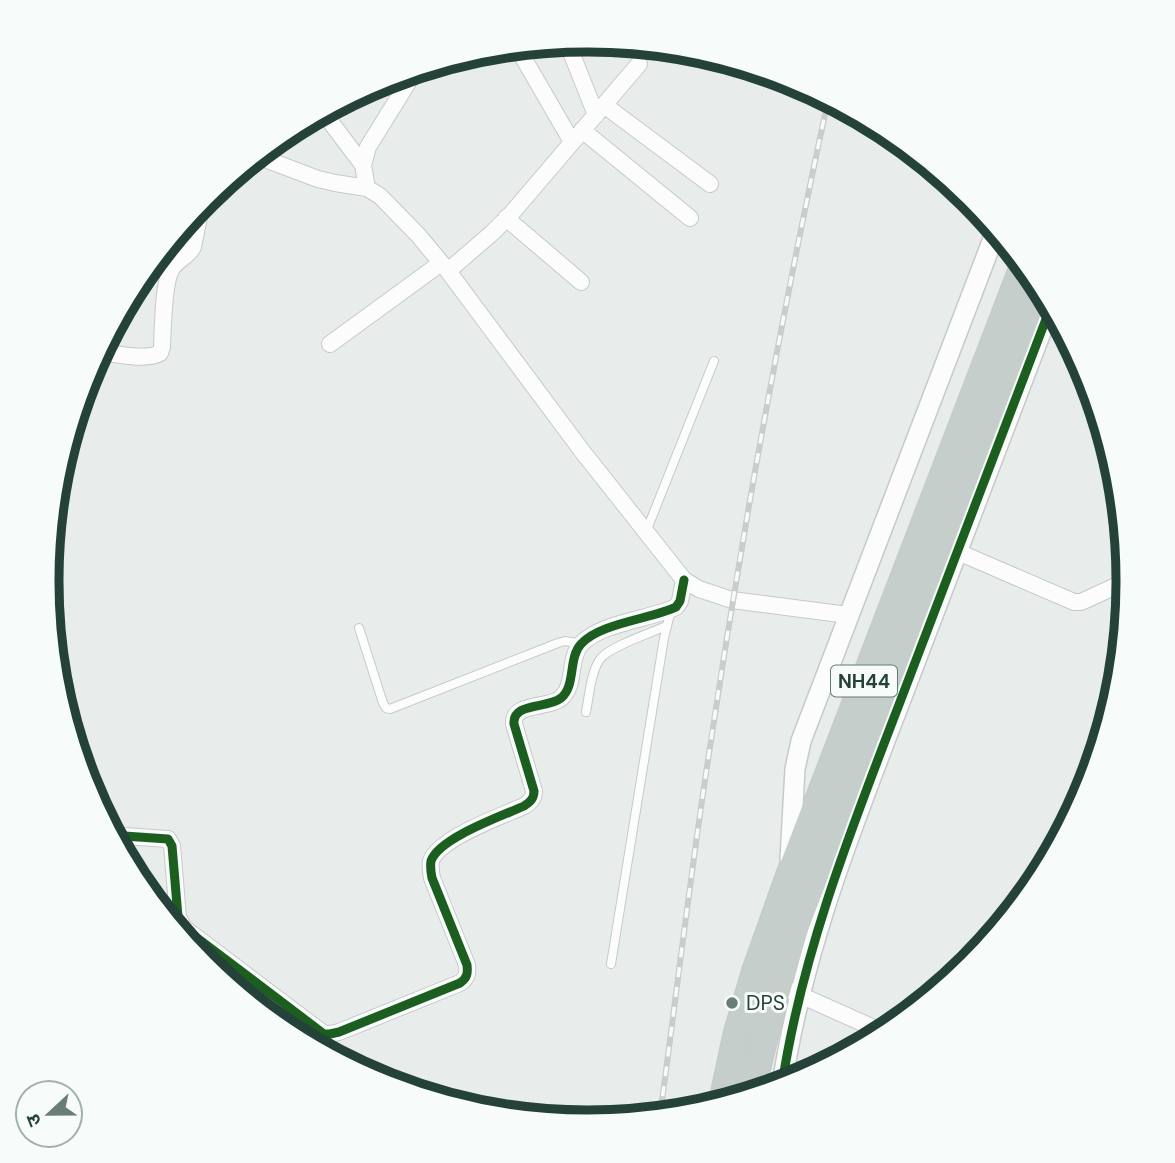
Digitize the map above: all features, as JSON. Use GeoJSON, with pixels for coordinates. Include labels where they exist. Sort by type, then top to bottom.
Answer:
{"type":"FeatureCollection","features":[{"type":"Feature","properties":{"kind":"highway","name":"NH44"},"geometry":{"type":"LineString","coordinates":[[725,1092],[737,1034],[756,970],[789,877],[1019,277]]}},
{"type":"Feature","properties":{"kind":"highway","name":"NH44"},"geometry":{"type":"LineString","coordinates":[[753,1084],[766,1030],[789,990],[798,920],[1036,301]]}},
{"type":"Feature","properties":{"kind":"street"},"geometry":{"type":"LineString","coordinates":[[572,53],[600,110],[710,184]]}},
{"type":"Feature","properties":{"kind":"street"},"geometry":{"type":"LineString","coordinates":[[524,57],[578,136],[690,218]]}},
{"type":"Feature","properties":{"kind":"street"},"geometry":{"type":"LineString","coordinates":[[330,344],[444,267],[506,218],[639,64]]}},
{"type":"Feature","properties":{"kind":"street"},"geometry":{"type":"LineString","coordinates":[[367,188],[363,165],[368,147],[406,85]]}},
{"type":"Feature","properties":{"kind":"street"},"geometry":{"type":"LineString","coordinates":[[329,120],[363,165]]}},
{"type":"Feature","properties":{"kind":"street"},"geometry":{"type":"LineString","coordinates":[[268,160],[318,179],[367,188],[397,212],[444,267],[582,451],[684,580],[699,589],[732,600],[848,615]]}},
{"type":"Feature","properties":{"kind":"street"},"geometry":{"type":"LineString","coordinates":[[506,218],[581,282]]}},
{"type":"Feature","properties":{"kind":"street"},"geometry":{"type":"LineString","coordinates":[[111,353],[146,356],[160,353],[167,281],[172,267],[191,252],[197,225]]}},
{"type":"Feature","properties":{"kind":"street"},"geometry":{"type":"LineString","coordinates":[[789,877],[795,769],[801,741],[992,241]]}},
{"type":"Feature","properties":{"kind":"street"},"geometry":{"type":"LineString","coordinates":[[784,1072],[788,1046],[789,990],[817,932],[861,803],[1046,318]]}},
{"type":"Feature","properties":{"kind":"street"},"geometry":{"type":"LineString","coordinates":[[958,552],[1074,602],[1090,599],[1116,586]]}},
{"type":"Feature","properties":{"kind":"street"},"geometry":{"type":"LineString","coordinates":[[197,938],[324,1034],[338,1032],[460,983],[468,973],[467,965],[432,878],[432,860],[443,846],[456,837],[530,802],[534,796],[514,718],[522,710],[562,698],[581,644],[599,632],[676,607],[680,601],[684,580]]}},
{"type":"Feature","properties":{"kind":"street"},"geometry":{"type":"LineString","coordinates":[[124,836],[169,839],[172,846],[178,916]]}},
{"type":"Feature","properties":{"kind":"street"},"geometry":{"type":"LineString","coordinates":[[789,990],[872,1027]]}},
{"type":"Feature","properties":{"kind":"lane"},"geometry":{"type":"LineString","coordinates":[[646,533],[714,361]]}},
{"type":"Feature","properties":{"kind":"lane"},"geometry":{"type":"LineString","coordinates":[[611,964],[666,626],[671,610]]}},
{"type":"Feature","properties":{"kind":"lane"},"geometry":{"type":"LineString","coordinates":[[586,712],[595,669],[600,659],[611,650],[666,626]]}},
{"type":"Feature","properties":{"kind":"lane"},"geometry":{"type":"LineString","coordinates":[[359,628],[383,703],[390,709],[558,643],[565,641],[581,644]]}},
{"type":"Feature","properties":{"kind":"railway"},"geometry":{"type":"LineString","coordinates":[[661,1105],[701,804],[734,594],[778,346],[826,110]]}},
{"type":"Feature","properties":{"kind":"railway"},"geometry":{"type":"LineString","coordinates":[[251,989],[276,1008]]}},
{"type":"Feature","properties":{"kind":"cycle path"},"geometry":{"type":"LineString","coordinates":[[784,1072],[802,987],[830,890],[1046,318]]}},
{"type":"Feature","properties":{"kind":"cycle path"},"geometry":{"type":"LineString","coordinates":[[197,938],[324,1034],[339,1032],[460,983],[466,976],[467,965],[432,878],[431,861],[436,852],[458,836],[530,802],[534,791],[514,724],[515,717],[525,709],[555,701],[566,693],[574,657],[581,644],[590,637],[613,626],[676,607],[680,601],[684,580]]}},
{"type":"Feature","properties":{"kind":"cycle path"},"geometry":{"type":"LineString","coordinates":[[124,836],[168,839],[172,846],[178,916]]}},
{"type":"Feature","properties":{"kind":"place","name":"DPS"},"geometry":{"type":"Point","coordinates":[732,1003]}}]}
